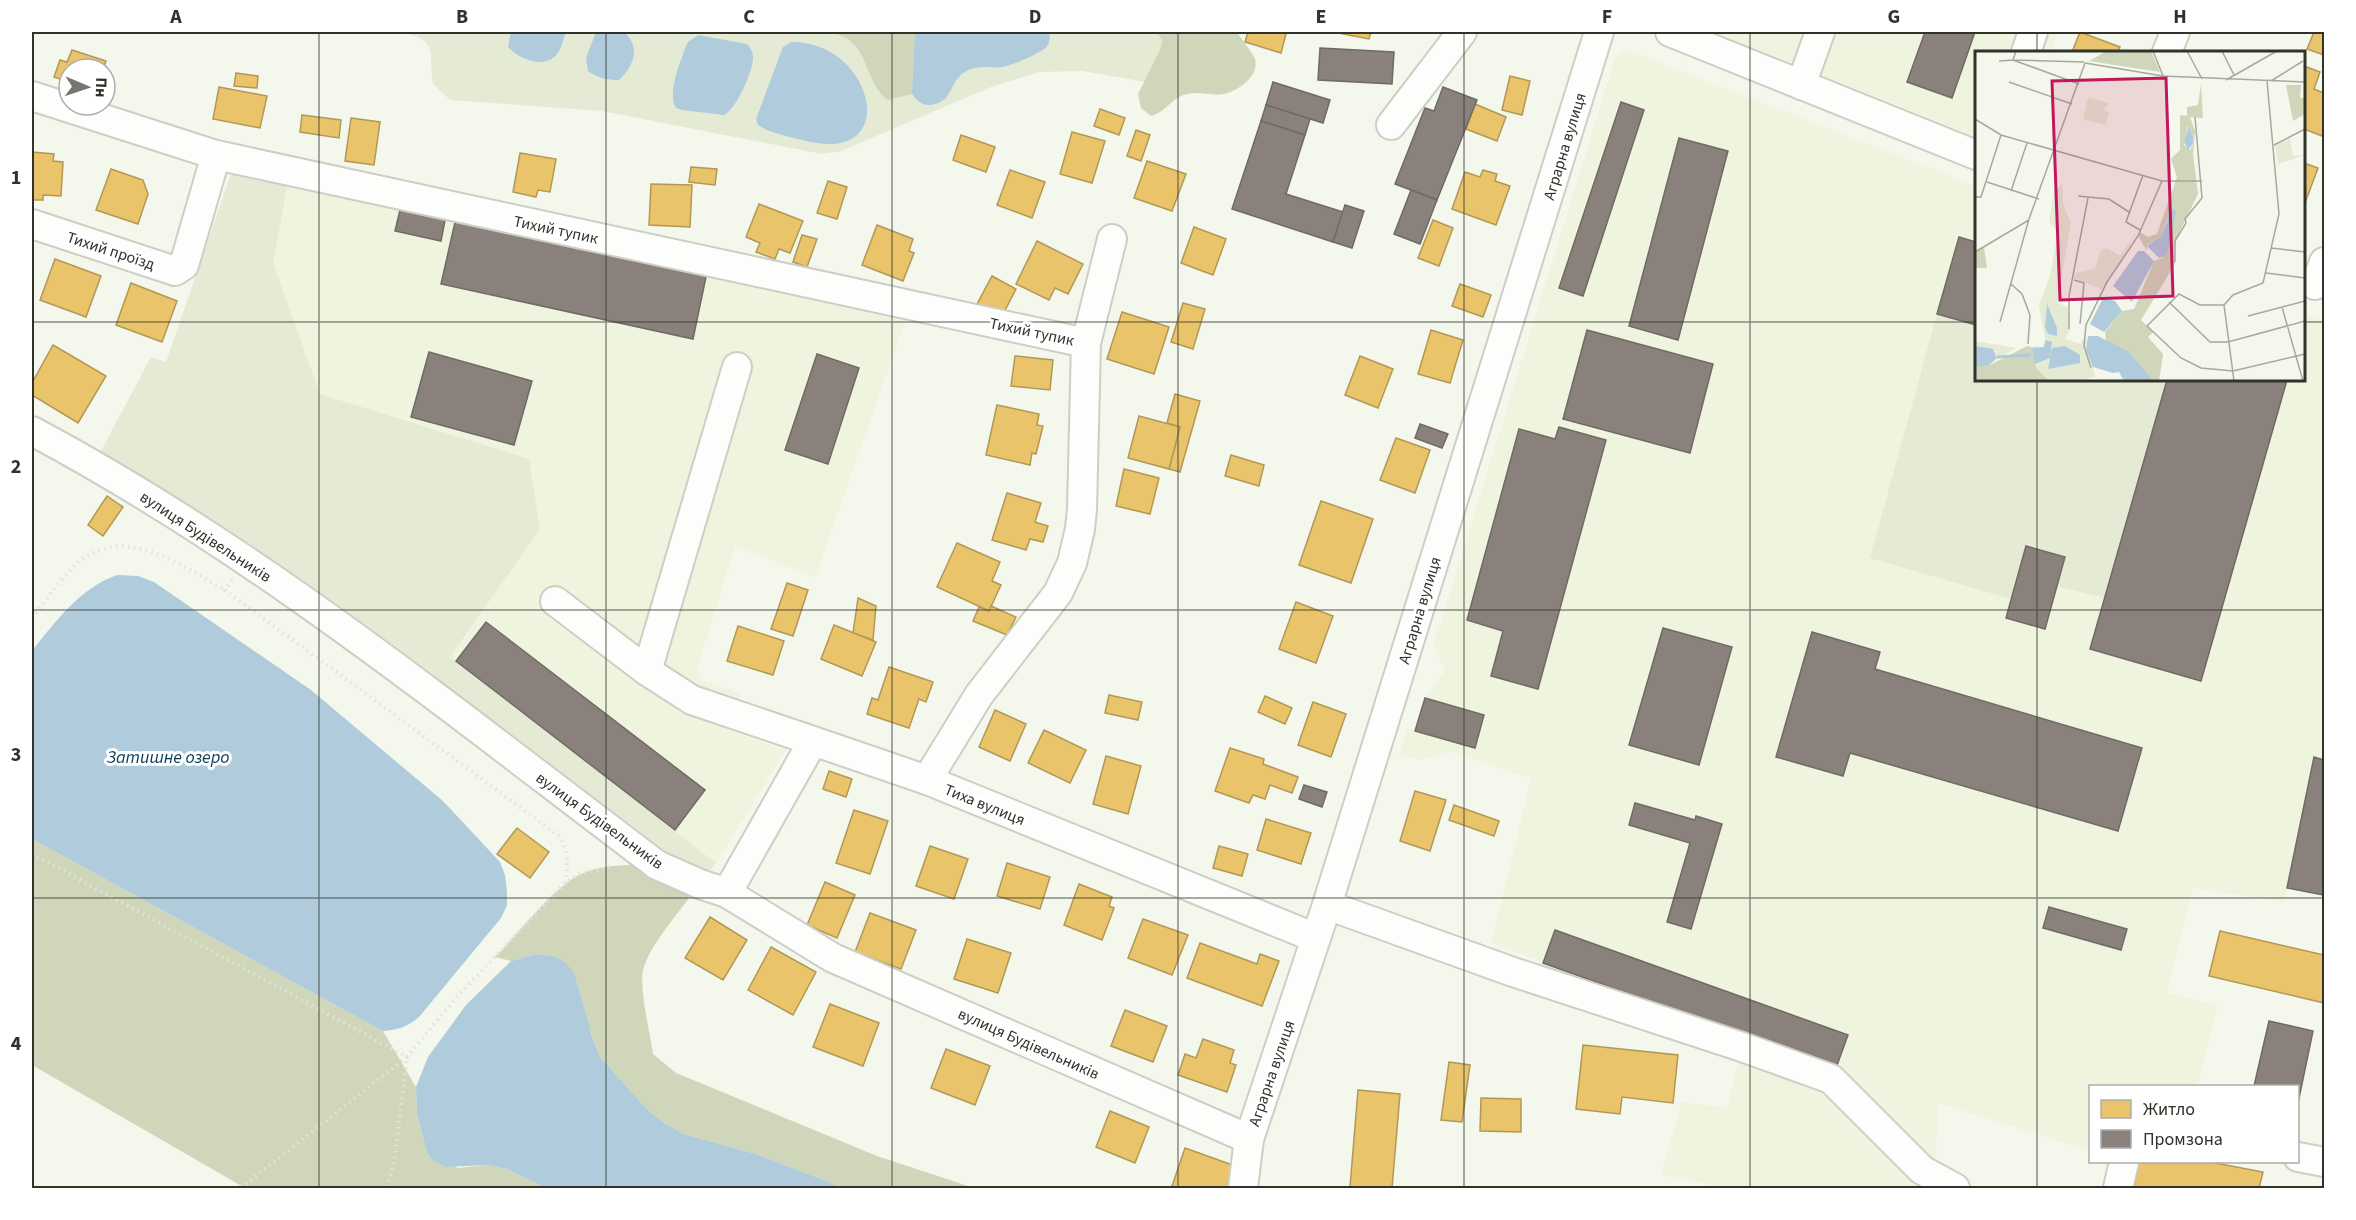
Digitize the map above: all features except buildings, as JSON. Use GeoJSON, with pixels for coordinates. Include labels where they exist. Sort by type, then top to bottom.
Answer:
{"type":"FeatureCollection","features":[{"type":"Feature","properties":{"kind":"street"},"geometry":{"type":"LineString","coordinates":[[1391,125],[1462,32]]}},
{"type":"Feature","properties":{"kind":"street","name":"Аграрна вулиця"},"geometry":{"type":"LineString","coordinates":[[1243,1188],[1249,1139],[1327,905],[1599,32]]}},
{"type":"Feature","properties":{"kind":"street"},"geometry":{"type":"LineString","coordinates":[[1670,32],[1975,154]]}},
{"type":"Feature","properties":{"kind":"street"},"geometry":{"type":"LineString","coordinates":[[1802,85],[1820,32]]}},
{"type":"Feature","properties":{"kind":"street"},"geometry":{"type":"LineString","coordinates":[[2025,51],[2033,32]]}},
{"type":"Feature","properties":{"kind":"street"},"geometry":{"type":"LineString","coordinates":[[2167,51],[2175,32]]}},
{"type":"Feature","properties":{"kind":"street","name":"Тихий тупик"},"geometry":{"type":"LineString","coordinates":[[32,96],[216,155],[1086,343]]}},
{"type":"Feature","properties":{"kind":"street","name":"Тихий проїзд"},"geometry":{"type":"LineString","coordinates":[[32,224],[175,271],[184,265],[216,155]]}},
{"type":"Feature","properties":{"kind":"street","name":"Тихий тупик"},"geometry":{"type":"LineString","coordinates":[[927,780],[978,694],[1058,593],[1072,563],[1082,509],[1086,343],[1112,239]]}},
{"type":"Feature","properties":{"kind":"street"},"geometry":{"type":"LineString","coordinates":[[647,671],[737,366]]}},
{"type":"Feature","properties":{"kind":"street","name":"вулиця Будівельників"},"geometry":{"type":"LineString","coordinates":[[32,431],[182,518],[321,612],[657,865],[700,885],[727,893],[832,957],[1249,1139]]}},
{"type":"Feature","properties":{"kind":"street","name":"Тиха вулиця"},"geometry":{"type":"LineString","coordinates":[[555,601],[647,671],[692,700],[927,780],[1316,938]]}},
{"type":"Feature","properties":{"kind":"street"},"geometry":{"type":"LineString","coordinates":[[727,893],[813,741]]}},
{"type":"Feature","properties":{"kind":"street"},"geometry":{"type":"LineString","coordinates":[[1327,905],[1513,972],[1742,1047],[1831,1079],[1922,1170],[1955,1188]]}},
{"type":"Feature","properties":{"kind":"street"},"geometry":{"type":"LineString","coordinates":[[2299,1157],[2325,1162]]}},
{"type":"Feature","properties":{"kind":"street"},"geometry":{"type":"LineString","coordinates":[[2118,1188],[2124,1163]]}},
{"type":"Feature","properties":{"kind":"path"},"geometry":{"type":"LineString","coordinates":[[32,618],[80,561],[100,551],[119,546],[144,549],[166,557],[225,590],[559,836],[565,845],[567,856],[564,884]]}},
{"type":"Feature","properties":{"kind":"path"},"geometry":{"type":"LineString","coordinates":[[225,590],[246,560]]}},
{"type":"Feature","properties":{"kind":"path"},"geometry":{"type":"LineString","coordinates":[[32,854],[406,1057]]}},
{"type":"Feature","properties":{"kind":"path"},"geometry":{"type":"LineString","coordinates":[[241,1188],[406,1057],[457,997],[564,884],[579,874],[617,866]]}},
{"type":"Feature","properties":{"kind":"path"},"geometry":{"type":"LineString","coordinates":[[387,1188],[394,1163],[406,1057]]}},
{"type":"Feature","properties":{"kind":"shaded area"},"geometry":{"type":"Polygon","coordinates":[[[398,32],[1228,32],[1255,58],[1252,73],[1244,84],[1231,91],[1216,94],[1082,71],[1039,72],[991,87],[841,151],[822,154],[602,111],[450,100],[433,84],[431,54],[426,42],[398,32]]]}},
{"type":"Feature","properties":{"kind":"shaded area"},"geometry":{"type":"Polygon","coordinates":[[[825,32],[915,32],[912,94],[888,100],[875,86],[863,58],[852,43],[842,36],[825,32]]]}},
{"type":"Feature","properties":{"kind":"shaded area"},"geometry":{"type":"Polygon","coordinates":[[[1157,32],[1237,32],[1255,59],[1254,71],[1247,81],[1230,92],[1187,94],[1177,98],[1160,112],[1151,116],[1141,108],[1138,94],[1161,48],[1162,40],[1157,32]]]}},
{"type":"Feature","properties":{"kind":"shaded area"},"geometry":{"type":"Polygon","coordinates":[[[1670,32],[2058,32],[2050,51],[1975,51],[1975,155],[1670,32]]]}},
{"type":"Feature","properties":{"kind":"shaded area"},"geometry":{"type":"Polygon","coordinates":[[[1624,49],[1975,186],[1975,381],[2305,381],[2305,313],[2324,322],[2324,760],[2313,758],[2284,902],[2193,888],[2167,993],[2218,1005],[2197,1085],[2089,1085],[2089,1145],[2083,1149],[1939,1103],[1935,1166],[1964,1188],[1724,1188],[1662,1174],[1681,1102],[1727,1108],[1745,1035],[1491,943],[1531,779],[1450,751],[1421,760],[1399,755],[1408,729],[1415,730],[1425,698],[1445,671],[1434,645],[1615,59],[1624,49]]]}},
{"type":"Feature","properties":{"kind":"shaded area"},"geometry":{"type":"Polygon","coordinates":[[[236,159],[288,182],[273,263],[320,394],[529,459],[540,529],[450,657],[716,863],[700,884],[93,466],[151,357],[166,362],[236,159]]]}},
{"type":"Feature","properties":{"kind":"shaded area"},"geometry":{"type":"Polygon","coordinates":[[[288,182],[911,305],[815,577],[735,546],[697,669],[703,681],[741,693],[727,730],[786,750],[716,863],[450,657],[540,529],[529,459],[320,394],[273,263],[288,182]]]}},
{"type":"Feature","properties":{"kind":"shaded area"},"geometry":{"type":"Polygon","coordinates":[[[1937,314],[1975,325],[1975,381],[2167,381],[2105,598],[2057,586],[2065,557],[2026,546],[2011,599],[1870,558],[1937,314]]]}},
{"type":"Feature","properties":{"kind":"shaded area"},"geometry":{"type":"Polygon","coordinates":[[[32,839],[383,1031],[416,1087],[417,1114],[427,1153],[458,1168],[487,1165],[507,1169],[546,1188],[245,1188],[32,1065],[32,839]]]}},
{"type":"Feature","properties":{"kind":"shaded area"},"geometry":{"type":"Polygon","coordinates":[[[657,865],[700,884],[660,937],[643,970],[644,999],[653,1054],[676,1073],[877,1156],[974,1188],[840,1188],[756,1154],[684,1134],[664,1123],[646,1108],[600,1057],[566,963],[553,956],[536,954],[511,961],[495,957],[558,890],[579,875],[597,868],[657,865]]]}},
{"type":"Feature","properties":{"kind":"water"},"geometry":{"type":"Polygon","coordinates":[[[511,32],[566,32],[559,51],[554,57],[541,62],[519,56],[508,47],[511,32]]]}},
{"type":"Feature","properties":{"kind":"water"},"geometry":{"type":"Polygon","coordinates":[[[596,32],[624,32],[632,44],[634,56],[632,63],[619,80],[602,78],[588,71],[586,58],[596,32]]]}},
{"type":"Feature","properties":{"kind":"water"},"geometry":{"type":"Polygon","coordinates":[[[915,32],[1049,32],[1050,38],[1045,48],[1020,61],[1002,67],[977,67],[965,72],[956,81],[947,97],[935,104],[925,105],[912,94],[915,32]]]}},
{"type":"Feature","properties":{"kind":"water"},"geometry":{"type":"Polygon","coordinates":[[[698,35],[747,44],[752,53],[753,63],[743,89],[734,106],[724,115],[682,110],[676,108],[674,102],[675,78],[685,48],[688,42],[698,35]]]}},
{"type":"Feature","properties":{"kind":"water"},"geometry":{"type":"Polygon","coordinates":[[[791,42],[820,47],[842,60],[858,80],[866,101],[866,121],[855,136],[835,144],[802,140],[758,125],[756,119],[783,47],[791,42]]]}},
{"type":"Feature","properties":{"kind":"water","name":"Затишне озеро"},"geometry":{"type":"Polygon","coordinates":[[[117,575],[138,576],[154,582],[311,690],[443,801],[500,862],[505,875],[507,892],[507,905],[501,918],[419,1017],[406,1026],[383,1031],[32,839],[32,651],[80,597],[91,588],[117,575]]]}},
{"type":"Feature","properties":{"kind":"water"},"geometry":{"type":"Polygon","coordinates":[[[536,954],[554,956],[566,963],[574,973],[600,1057],[646,1108],[664,1123],[684,1134],[756,1154],[840,1188],[546,1188],[507,1169],[487,1165],[446,1167],[434,1161],[427,1153],[417,1114],[416,1087],[428,1057],[466,1005],[511,961],[536,954]]]}}]}
